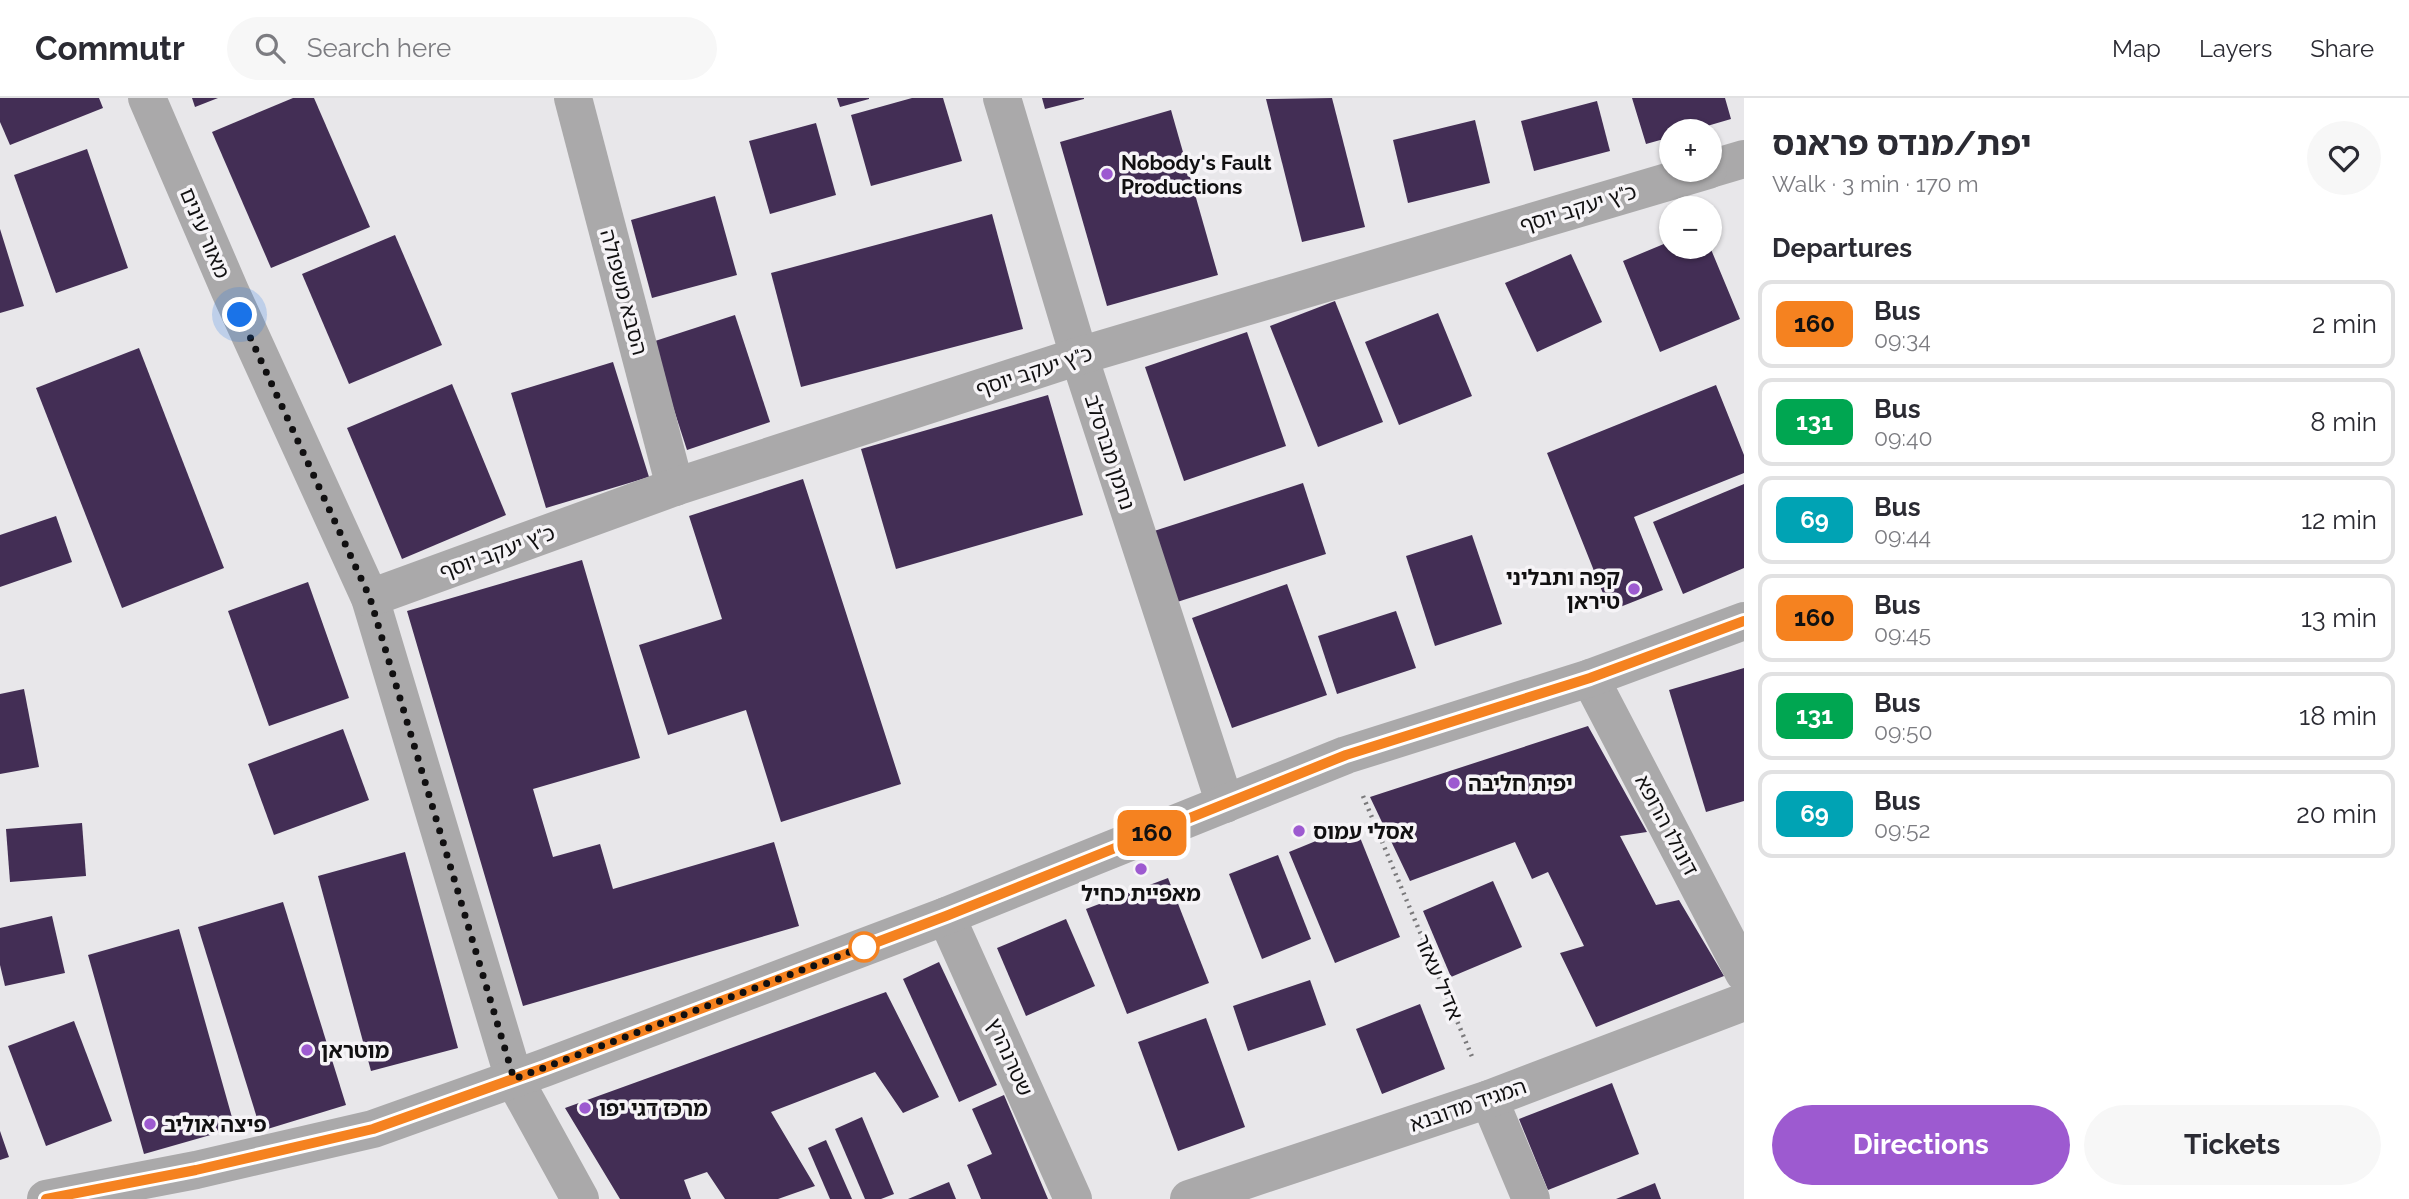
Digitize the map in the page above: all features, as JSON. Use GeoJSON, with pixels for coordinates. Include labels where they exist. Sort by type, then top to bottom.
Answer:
{"type":"FeatureCollection","features":[{"type":"Feature","properties":{"kind":"street","name":"מאור עינים"},"geometry":{"type":"LineString","coordinates":[[147,98],[230,291],[370,598],[514,1079],[570,1196]]}},
{"type":"Feature","properties":{"kind":"street","name":"הסבא משפולה"},"geometry":{"type":"LineString","coordinates":[[573,98],[675,487]]}},
{"type":"Feature","properties":{"kind":"street","name":"נחמן מברסלב"},"geometry":{"type":"LineString","coordinates":[[1002,98],[1079,356],[1225,804]]}},
{"type":"Feature","properties":{"kind":"street","name":"כ\"ץ יעקב יוסף"},"geometry":{"type":"LineString","coordinates":[[1722,165],[1744,159]]}},
{"type":"Feature","properties":{"kind":"street","name":"כ\"ץ יעקב יוסף"},"geometry":{"type":"LineString","coordinates":[[370,598],[675,487],[1079,356],[1665,182]]}},
{"type":"Feature","properties":{"kind":"street"},"geometry":{"type":"LineString","coordinates":[[46,1199],[200,1184],[373,1129],[514,1079],[946,916],[1346,755],[1590,678],[1744,621]]}},
{"type":"Feature","properties":{"kind":"street","name":"דונולו הרופא"},"geometry":{"type":"LineString","coordinates":[[1590,678],[1744,973]]}},
{"type":"Feature","properties":{"kind":"street","name":"שטרנהרץ"},"geometry":{"type":"LineString","coordinates":[[946,916],[1073,1199]]}},
{"type":"Feature","properties":{"kind":"street","name":"המגיד מדובנא"},"geometry":{"type":"LineString","coordinates":[[1189,1199],[1489,1098],[1744,1002]]}},
{"type":"Feature","properties":{"kind":"street"},"geometry":{"type":"LineString","coordinates":[[1489,1098],[1531,1199]]}},
{"type":"Feature","properties":{"kind":"path","name":"אדיל עאזר"},"geometry":{"type":"LineString","coordinates":[[1346,755],[1489,1098]]}},
{"type":"Feature","properties":{"kind":"building"},"geometry":{"type":"Polygon","coordinates":[[[0,98],[99,98],[103,108],[10,145],[0,122],[0,98]]]}},
{"type":"Feature","properties":{"kind":"building"},"geometry":{"type":"Polygon","coordinates":[[[192,98],[218,98],[195,107],[192,98]]]}},
{"type":"Feature","properties":{"kind":"building"},"geometry":{"type":"Polygon","coordinates":[[[293,98],[314,98],[370,227],[271,268],[212,132],[293,98]]]}},
{"type":"Feature","properties":{"kind":"building"},"geometry":{"type":"Polygon","coordinates":[[[837,98],[869,98],[869,99],[840,107],[837,98]]]}},
{"type":"Feature","properties":{"kind":"building"},"geometry":{"type":"Polygon","coordinates":[[[912,98],[943,98],[962,161],[871,186],[851,115],[912,98]]]}},
{"type":"Feature","properties":{"kind":"building"},"geometry":{"type":"Polygon","coordinates":[[[1042,98],[1084,98],[1084,99],[1045,109],[1042,98]]]}},
{"type":"Feature","properties":{"kind":"building"},"geometry":{"type":"Polygon","coordinates":[[[1332,98],[1365,227],[1302,242],[1266,99],[1332,98]]]}},
{"type":"Feature","properties":{"kind":"building"},"geometry":{"type":"Polygon","coordinates":[[[1632,98],[1725,98],[1731,119],[1722,122],[1722,119],[1659,119],[1659,140],[1646,144],[1632,98]]]}},
{"type":"Feature","properties":{"kind":"building"},"geometry":{"type":"Polygon","coordinates":[[[1597,101],[1610,151],[1534,171],[1521,121],[1597,101]]]}},
{"type":"Feature","properties":{"kind":"building"},"geometry":{"type":"Polygon","coordinates":[[[1171,110],[1218,275],[1107,306],[1060,142],[1171,110]]]}},
{"type":"Feature","properties":{"kind":"building"},"geometry":{"type":"Polygon","coordinates":[[[1475,120],[1490,183],[1408,203],[1393,140],[1475,120]]]}},
{"type":"Feature","properties":{"kind":"building"},"geometry":{"type":"Polygon","coordinates":[[[816,123],[836,195],[770,214],[749,141],[816,123]]]}},
{"type":"Feature","properties":{"kind":"building"},"geometry":{"type":"Polygon","coordinates":[[[87,149],[128,268],[56,293],[14,175],[87,149]]]}},
{"type":"Feature","properties":{"kind":"building"},"geometry":{"type":"Polygon","coordinates":[[[715,196],[737,275],[652,298],[631,220],[715,196]]]}},
{"type":"Feature","properties":{"kind":"building"},"geometry":{"type":"Polygon","coordinates":[[[992,214],[1023,329],[801,387],[771,273],[992,214]]]}},
{"type":"Feature","properties":{"kind":"building"},"geometry":{"type":"Polygon","coordinates":[[[0,229],[24,306],[0,313],[0,229]]]}},
{"type":"Feature","properties":{"kind":"building"},"geometry":{"type":"Polygon","coordinates":[[[395,235],[442,345],[349,384],[302,274],[395,235]]]}},
{"type":"Feature","properties":{"kind":"building"},"geometry":{"type":"Polygon","coordinates":[[[1659,246],[1659,259],[1715,259],[1740,319],[1660,352],[1623,261],[1659,246]]]}},
{"type":"Feature","properties":{"kind":"building"},"geometry":{"type":"Polygon","coordinates":[[[1571,254],[1602,322],[1537,352],[1505,283],[1571,254]]]}},
{"type":"Feature","properties":{"kind":"building"},"geometry":{"type":"Polygon","coordinates":[[[1335,301],[1383,422],[1318,447],[1270,326],[1335,301]]]}},
{"type":"Feature","properties":{"kind":"building"},"geometry":{"type":"Polygon","coordinates":[[[1438,313],[1472,396],[1399,425],[1365,342],[1438,313]]]}},
{"type":"Feature","properties":{"kind":"building"},"geometry":{"type":"Polygon","coordinates":[[[735,315],[770,422],[687,450],[652,342],[735,315]]]}},
{"type":"Feature","properties":{"kind":"building"},"geometry":{"type":"Polygon","coordinates":[[[1247,332],[1286,446],[1184,481],[1145,367],[1247,332]]]}},
{"type":"Feature","properties":{"kind":"building"},"geometry":{"type":"Polygon","coordinates":[[[139,348],[224,568],[122,608],[36,388],[139,348]]]}},
{"type":"Feature","properties":{"kind":"building"},"geometry":{"type":"Polygon","coordinates":[[[613,362],[649,477],[546,508],[511,393],[613,362]]]}},
{"type":"Feature","properties":{"kind":"building"},"geometry":{"type":"Polygon","coordinates":[[[452,384],[506,515],[402,559],[347,428],[452,384]]]}},
{"type":"Feature","properties":{"kind":"building"},"geometry":{"type":"Polygon","coordinates":[[[1716,385],[1744,455],[1744,473],[1634,517],[1663,590],[1610,611],[1547,453],[1716,385]]]}},
{"type":"Feature","properties":{"kind":"building"},"geometry":{"type":"Polygon","coordinates":[[[1048,395],[1083,515],[896,569],[861,449],[1048,395]]]}},
{"type":"Feature","properties":{"kind":"building"},"geometry":{"type":"Polygon","coordinates":[[[803,479],[901,784],[781,822],[746,710],[668,735],[639,645],[722,619],[689,516],[803,479]]]}},
{"type":"Feature","properties":{"kind":"building"},"geometry":{"type":"Polygon","coordinates":[[[1303,483],[1326,554],[1174,603],[1151,532],[1303,483]]]}},
{"type":"Feature","properties":{"kind":"building"},"geometry":{"type":"Polygon","coordinates":[[[1744,484],[1744,568],[1683,594],[1653,522],[1744,484]]]}},
{"type":"Feature","properties":{"kind":"building"},"geometry":{"type":"Polygon","coordinates":[[[56,516],[72,562],[0,587],[0,535],[56,516]]]}},
{"type":"Feature","properties":{"kind":"building"},"geometry":{"type":"Polygon","coordinates":[[[1472,535],[1502,624],[1435,646],[1406,556],[1472,535]]]}},
{"type":"Feature","properties":{"kind":"building"},"geometry":{"type":"Polygon","coordinates":[[[582,560],[640,758],[533,789],[553,857],[600,844],[613,889],[774,842],[799,926],[523,1006],[407,611],[582,560]]]}},
{"type":"Feature","properties":{"kind":"building"},"geometry":{"type":"Polygon","coordinates":[[[308,582],[349,698],[269,726],[228,611],[308,582]]]}},
{"type":"Feature","properties":{"kind":"building"},"geometry":{"type":"Polygon","coordinates":[[[1287,584],[1327,695],[1232,728],[1192,618],[1287,584]]]}},
{"type":"Feature","properties":{"kind":"building"},"geometry":{"type":"Polygon","coordinates":[[[1396,611],[1416,668],[1337,694],[1318,636],[1396,611]]]}},
{"type":"Feature","properties":{"kind":"building"},"geometry":{"type":"Polygon","coordinates":[[[1744,668],[1744,801],[1706,812],[1669,690],[1744,668]]]}},
{"type":"Feature","properties":{"kind":"building"},"geometry":{"type":"Polygon","coordinates":[[[24,689],[39,767],[0,774],[0,694],[24,689]]]}},
{"type":"Feature","properties":{"kind":"building"},"geometry":{"type":"Polygon","coordinates":[[[1588,726],[1647,832],[1620,836],[1656,905],[1679,900],[1724,976],[1596,1027],[1560,953],[1584,946],[1548,872],[1532,879],[1515,842],[1410,881],[1370,797],[1588,726]]]}},
{"type":"Feature","properties":{"kind":"building"},"geometry":{"type":"Polygon","coordinates":[[[343,729],[369,800],[274,835],[248,764],[343,729]]]}},
{"type":"Feature","properties":{"kind":"building"},"geometry":{"type":"Polygon","coordinates":[[[82,823],[86,876],[10,882],[6,829],[82,823]]]}},
{"type":"Feature","properties":{"kind":"building"},"geometry":{"type":"Polygon","coordinates":[[[1355,825],[1400,937],[1335,963],[1289,852],[1355,825]]]}},
{"type":"Feature","properties":{"kind":"building"},"geometry":{"type":"Polygon","coordinates":[[[405,852],[458,1048],[371,1071],[318,876],[405,852]]]}},
{"type":"Feature","properties":{"kind":"building"},"geometry":{"type":"Polygon","coordinates":[[[1278,855],[1311,939],[1262,959],[1229,874],[1278,855]]]}},
{"type":"Feature","properties":{"kind":"building"},"geometry":{"type":"Polygon","coordinates":[[[1168,878],[1209,983],[1127,1014],[1086,909],[1168,878]]]}},
{"type":"Feature","properties":{"kind":"building"},"geometry":{"type":"Polygon","coordinates":[[[1493,881],[1522,947],[1451,977],[1423,911],[1493,881]]]}},
{"type":"Feature","properties":{"kind":"building"},"geometry":{"type":"Polygon","coordinates":[[[283,902],[346,1105],[261,1131],[198,927],[283,902]]]}},
{"type":"Feature","properties":{"kind":"building"},"geometry":{"type":"Polygon","coordinates":[[[52,916],[65,973],[5,986],[0,965],[0,928],[52,916]]]}},
{"type":"Feature","properties":{"kind":"building"},"geometry":{"type":"Polygon","coordinates":[[[1066,919],[1095,986],[1026,1016],[997,948],[1066,919]]]}},
{"type":"Feature","properties":{"kind":"building"},"geometry":{"type":"Polygon","coordinates":[[[179,929],[235,1128],[144,1154],[88,955],[179,929]]]}},
{"type":"Feature","properties":{"kind":"building"},"geometry":{"type":"Polygon","coordinates":[[[939,962],[997,1085],[959,1102],[903,979],[939,962]]]}},
{"type":"Feature","properties":{"kind":"building"},"geometry":{"type":"Polygon","coordinates":[[[1310,980],[1326,1025],[1248,1051],[1233,1006],[1310,980]]]}},
{"type":"Feature","properties":{"kind":"building"},"geometry":{"type":"Polygon","coordinates":[[[886,992],[939,1097],[903,1113],[875,1072],[771,1112],[815,1186],[778,1199],[725,1199],[707,1172],[684,1180],[691,1199],[620,1199],[565,1108],[886,992]]]}},
{"type":"Feature","properties":{"kind":"building"},"geometry":{"type":"Polygon","coordinates":[[[1420,1004],[1445,1069],[1382,1094],[1356,1029],[1420,1004]]]}},
{"type":"Feature","properties":{"kind":"building"},"geometry":{"type":"Polygon","coordinates":[[[1206,1018],[1245,1127],[1178,1151],[1138,1042],[1206,1018]]]}},
{"type":"Feature","properties":{"kind":"building"},"geometry":{"type":"Polygon","coordinates":[[[74,1021],[112,1121],[46,1146],[8,1046],[74,1021]]]}},
{"type":"Feature","properties":{"kind":"building"},"geometry":{"type":"Polygon","coordinates":[[[1612,1083],[1639,1154],[1548,1190],[1519,1119],[1612,1083]]]}},
{"type":"Feature","properties":{"kind":"building"},"geometry":{"type":"Polygon","coordinates":[[[1004,1095],[1048,1199],[981,1199],[967,1165],[992,1154],[972,1109],[1004,1095]]]}},
{"type":"Feature","properties":{"kind":"building"},"geometry":{"type":"Polygon","coordinates":[[[862,1117],[894,1194],[881,1199],[865,1199],[835,1129],[862,1117]]]}},
{"type":"Feature","properties":{"kind":"building"},"geometry":{"type":"Polygon","coordinates":[[[0,1131],[9,1157],[0,1160],[0,1131]]]}},
{"type":"Feature","properties":{"kind":"building"},"geometry":{"type":"Polygon","coordinates":[[[826,1140],[852,1199],[830,1199],[808,1148],[826,1140]]]}},
{"type":"Feature","properties":{"kind":"building"},"geometry":{"type":"Polygon","coordinates":[[[949,1182],[956,1199],[908,1199],[949,1182]]]}},
{"type":"Feature","properties":{"kind":"building"},"geometry":{"type":"Polygon","coordinates":[[[1655,1183],[1661,1199],[1616,1199],[1655,1183]]]}},
{"type":"Feature","properties":{"kind":"bus line","name":"160"},"geometry":{"type":"LineString","coordinates":[[46,1199],[196,1170],[373,1129],[483,1091],[946,916],[1346,755],[1590,678],[1744,621]]}},
{"type":"Feature","properties":{"kind":"place","name":"Nobody's Fault Productions"},"geometry":{"type":"Point","coordinates":[1107,174]}},
{"type":"Feature","properties":{"kind":"place","name":"קפה ותבליני טיראן"},"geometry":{"type":"Point","coordinates":[1634,589]}},
{"type":"Feature","properties":{"kind":"place","name":"יפית חליבה"},"geometry":{"type":"Point","coordinates":[1454,783]}},
{"type":"Feature","properties":{"kind":"place","name":"אסלי עמוס"},"geometry":{"type":"Point","coordinates":[1299,831]}},
{"type":"Feature","properties":{"kind":"place","name":"מאפיית כחיל"},"geometry":{"type":"Point","coordinates":[1141,869]}},
{"type":"Feature","properties":{"kind":"place","name":"מוטראן"},"geometry":{"type":"Point","coordinates":[307,1050]}},
{"type":"Feature","properties":{"kind":"place","name":"מרכז דגי יפו"},"geometry":{"type":"Point","coordinates":[585,1108]}},
{"type":"Feature","properties":{"kind":"place","name":"פיצה אוליב"},"geometry":{"type":"Point","coordinates":[150,1124]}},
{"type":"Feature","properties":{"kind":"route"},"geometry":{"type":"LineString","coordinates":[[240,315],[370,598],[514,1079],[871,944],[864,947]]}}]}
